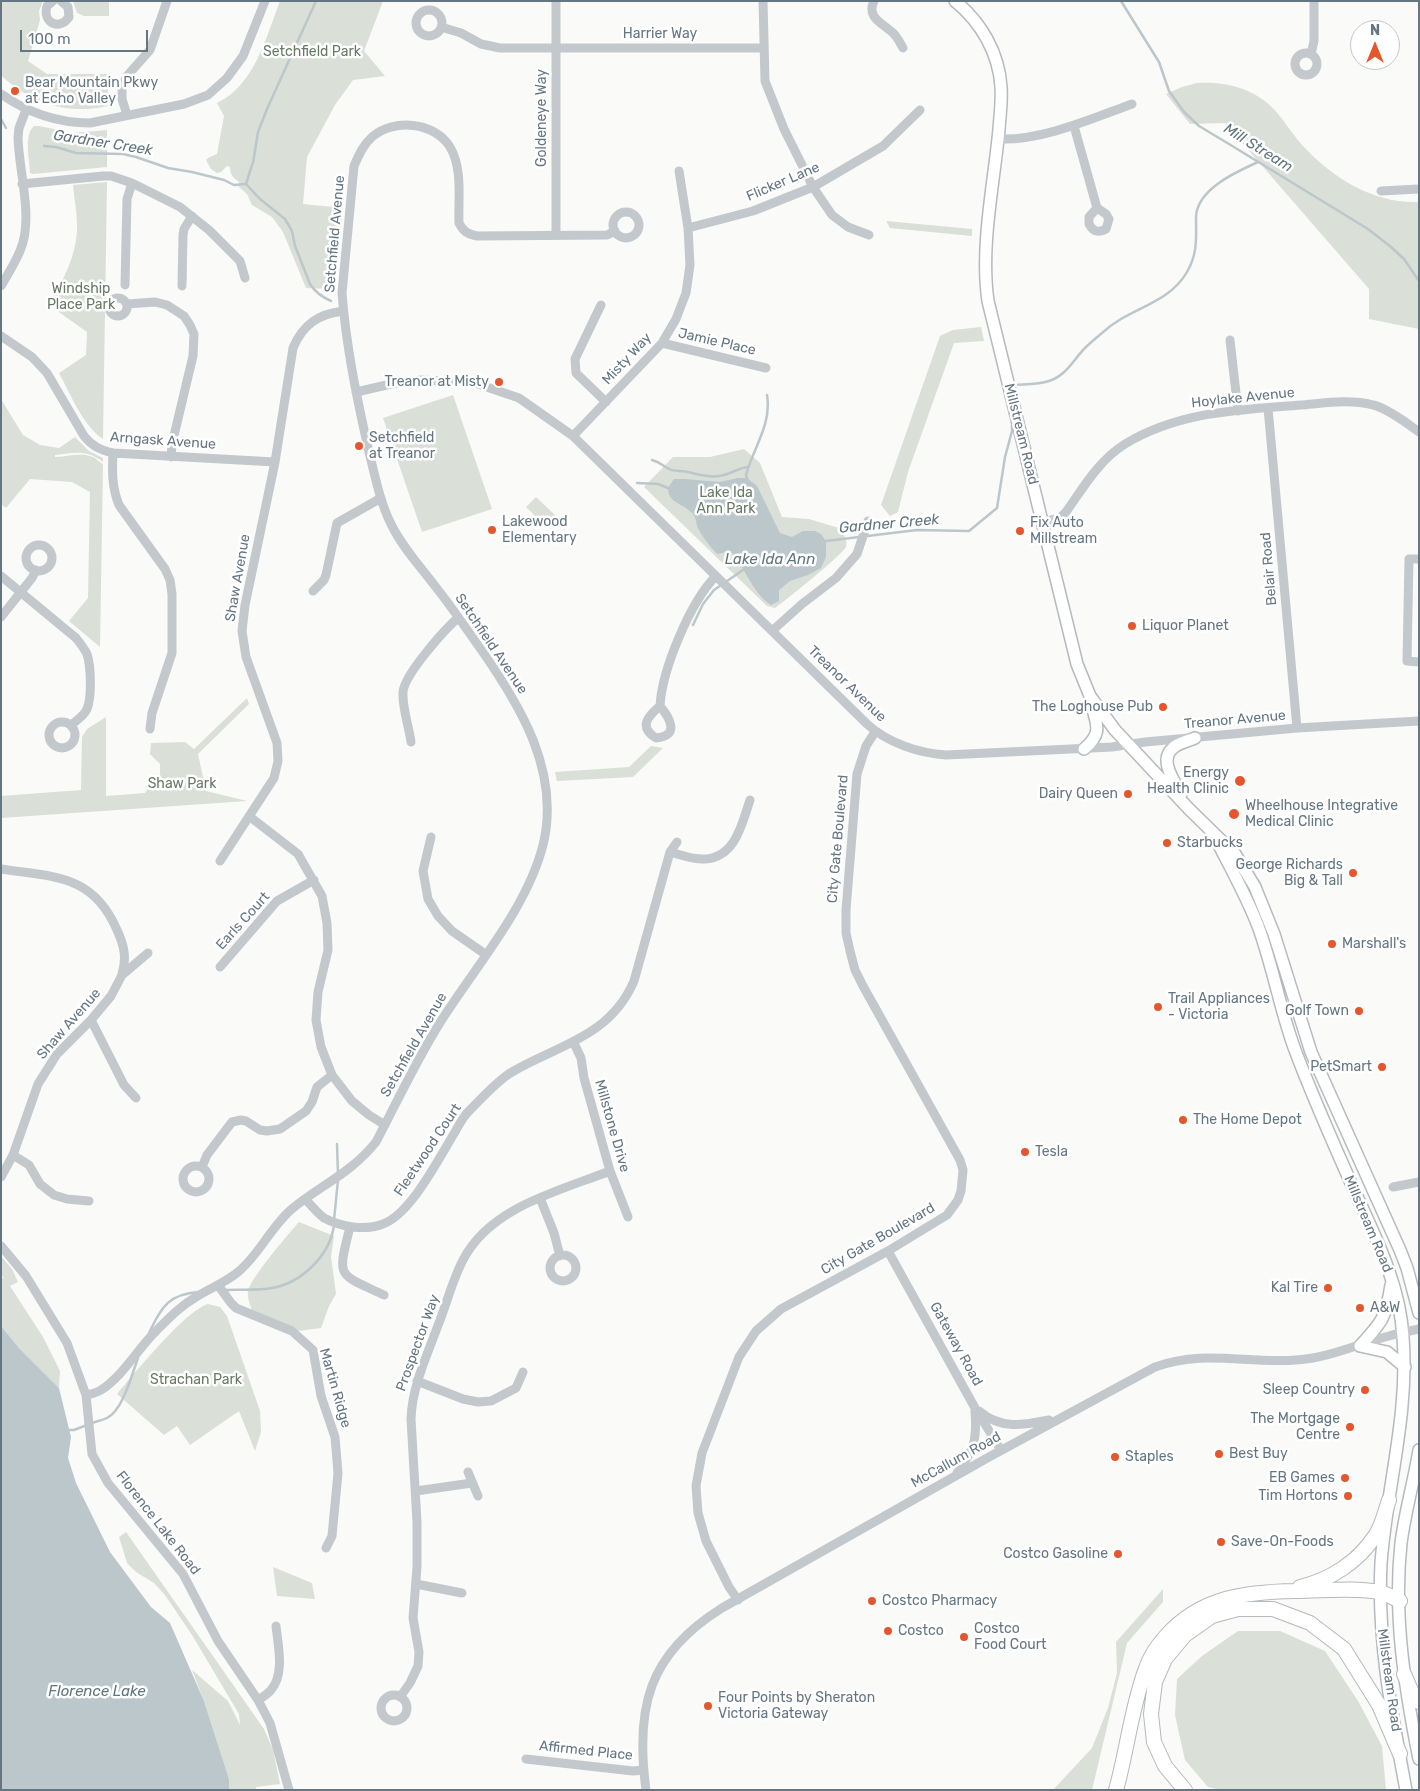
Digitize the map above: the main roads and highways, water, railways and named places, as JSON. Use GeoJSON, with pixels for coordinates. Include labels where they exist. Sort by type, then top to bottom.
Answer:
{"type":"FeatureCollection","features":[{"type":"Feature","properties":{"kind":"highway"},"geometry":{"type":"LineString","coordinates":[[1281,1592],[1308,1585],[1331,1576],[1356,1559],[1376,1535],[1389,1500]]}},
{"type":"Feature","properties":{"kind":"highway"},"geometry":{"type":"LineString","coordinates":[[1116,1790],[1134,1707],[1145,1670],[1157,1646],[1175,1626],[1195,1610],[1220,1600],[1248,1594],[1281,1592],[1360,1590],[1380,1592],[1400,1601]]}},
{"type":"Feature","properties":{"kind":"highway"},"geometry":{"type":"LineString","coordinates":[[1184,1790],[1165,1766],[1154,1742],[1150,1714],[1155,1682],[1165,1659],[1185,1635],[1212,1616],[1238,1609],[1273,1609],[1310,1623],[1344,1649],[1379,1705],[1400,1754]]}},
{"type":"Feature","properties":{"kind":"highway"},"geometry":{"type":"LineString","coordinates":[[1404,1674],[1414,1698],[1419,1702]]}},
{"type":"Feature","properties":{"kind":"main road","name":"Millstream Road"},"geometry":{"type":"LineString","coordinates":[[955,1],[980,27],[997,63],[1001,86],[998,139],[986,256],[986,283],[991,312],[1077,664],[1090,696],[1128,745],[1235,854],[1255,887],[1263,904],[1311,1052],[1400,1250],[1407,1268],[1419,1313]]}},
{"type":"Feature","properties":{"kind":"main road"},"geometry":{"type":"LineString","coordinates":[[1084,749],[1094,741],[1097,735],[1097,723],[1090,696]]}},
{"type":"Feature","properties":{"kind":"main road"},"geometry":{"type":"LineString","coordinates":[[1189,809],[1167,768],[1167,756],[1172,748],[1194,738]]}},
{"type":"Feature","properties":{"kind":"main road","name":"Millstream Road"},"geometry":{"type":"LineString","coordinates":[[1211,830],[1259,928],[1294,1048],[1331,1138],[1374,1233],[1392,1280],[1403,1333],[1405,1367],[1402,1420],[1383,1543],[1380,1592],[1383,1656],[1406,1787]]}},
{"type":"Feature","properties":{"kind":"main road"},"geometry":{"type":"LineString","coordinates":[[1392,1280],[1383,1319],[1360,1346],[1387,1352],[1405,1367]]}},
{"type":"Feature","properties":{"kind":"main road","name":"Millstream Road"},"geometry":{"type":"LineString","coordinates":[[1419,1450],[1401,1544],[1400,1601],[1404,1674],[1419,1759]]}},
{"type":"Feature","properties":{"kind":"main road"},"geometry":{"type":"LineString","coordinates":[[1401,1544],[1419,1492]]}},
{"type":"Feature","properties":{"kind":"water","name":"Lake Ida Ann"},"geometry":{"type":"Polygon","coordinates":[[[747,478],[757,486],[780,533],[792,537],[803,531],[815,531],[821,534],[826,541],[826,557],[821,568],[790,581],[779,590],[779,601],[771,605],[758,593],[736,557],[730,551],[718,554],[716,552],[700,532],[693,514],[670,497],[668,488],[674,479],[720,482],[747,478]]]}},
{"type":"Feature","properties":{"kind":"water","name":"Florence Lake"},"geometry":{"type":"Polygon","coordinates":[[[1,1326],[19,1348],[59,1388],[71,1437],[68,1458],[76,1483],[110,1552],[151,1607],[170,1623],[204,1701],[229,1779],[229,1790],[1,1790],[1,1326]]]}},
{"type":"Feature","properties":{"kind":"waterway"},"geometry":{"type":"LineString","coordinates":[[253,163],[258,132],[316,1]]}},
{"type":"Feature","properties":{"kind":"waterway","name":"Mill Stream"},"geometry":{"type":"LineString","coordinates":[[1121,1],[1159,62],[1169,91],[1184,112],[1199,126],[1368,229],[1404,259],[1419,281]]}},
{"type":"Feature","properties":{"kind":"waterway","name":"Gardner Creek"},"geometry":{"type":"LineString","coordinates":[[1,119],[6,128]]}},
{"type":"Feature","properties":{"kind":"waterway","name":"Gardner Creek"},"geometry":{"type":"LineString","coordinates":[[44,146],[56,147],[76,153],[123,154],[168,168],[224,180],[234,185],[246,184],[260,199],[285,219],[292,231],[295,246],[310,284],[319,294],[331,301]]}},
{"type":"Feature","properties":{"kind":"waterway","name":"Gardner Creek"},"geometry":{"type":"LineString","coordinates":[[1012,385],[1040,383],[1061,375],[1087,346],[1112,325],[1159,299],[1179,283],[1191,265],[1193,258],[1196,245],[1196,217],[1198,207],[1203,198],[1210,190],[1229,176],[1258,162]]}},
{"type":"Feature","properties":{"kind":"waterway"},"geometry":{"type":"LineString","coordinates":[[246,184],[252,165]]}},
{"type":"Feature","properties":{"kind":"waterway"},"geometry":{"type":"LineString","coordinates":[[747,478],[749,465],[767,416],[767,395]]}},
{"type":"Feature","properties":{"kind":"waterway","name":"Gardner Creek"},"geometry":{"type":"LineString","coordinates":[[826,541],[917,530],[969,531],[997,508],[1005,457],[1012,431],[1012,421]]}},
{"type":"Feature","properties":{"kind":"waterway"},"geometry":{"type":"LineString","coordinates":[[652,460],[671,470],[686,471],[703,476],[723,475],[748,467]]}},
{"type":"Feature","properties":{"kind":"waterway","name":"Gardner Creek"},"geometry":{"type":"LineString","coordinates":[[637,483],[658,484],[668,488]]}},
{"type":"Feature","properties":{"kind":"waterway"},"geometry":{"type":"LineString","coordinates":[[693,625],[703,604],[714,590],[743,570]]}},
{"type":"Feature","properties":{"kind":"waterway"},"geometry":{"type":"LineString","coordinates":[[337,1144],[338,1175]]}},
{"type":"Feature","properties":{"kind":"waterway"},"geometry":{"type":"LineString","coordinates":[[334,1220],[338,1180]]}},
{"type":"Feature","properties":{"kind":"waterway"},"geometry":{"type":"LineString","coordinates":[[224,1290],[266,1289],[283,1285],[293,1280],[303,1274],[320,1257],[327,1247],[334,1225]]}},
{"type":"Feature","properties":{"kind":"waterway"},"geometry":{"type":"LineString","coordinates":[[149,1333],[162,1309],[173,1299],[188,1293],[199,1292]]}},
{"type":"Feature","properties":{"kind":"waterway"},"geometry":{"type":"LineString","coordinates":[[92,1423],[107,1418],[118,1408],[138,1358]]}},
{"type":"Feature","properties":{"kind":"waterway"},"geometry":{"type":"LineString","coordinates":[[69,1430],[87,1425]]}},
{"type":"Feature","properties":{"kind":"place","name":"Bear Mountain Pkwy at Echo Valley"},"geometry":{"type":"Point","coordinates":[15,91]}},
{"type":"Feature","properties":{"kind":"place","name":"Treanor at Misty"},"geometry":{"type":"Point","coordinates":[499,382]}},
{"type":"Feature","properties":{"kind":"place","name":"Setchfield at Treanor"},"geometry":{"type":"Point","coordinates":[359,446]}},
{"type":"Feature","properties":{"kind":"place","name":"Lakewood Elementary"},"geometry":{"type":"Point","coordinates":[492,530]}},
{"type":"Feature","properties":{"kind":"place","name":"Fix Auto Millstream"},"geometry":{"type":"Point","coordinates":[1020,531]}},
{"type":"Feature","properties":{"kind":"place","name":"Liquor Planet"},"geometry":{"type":"Point","coordinates":[1132,626]}},
{"type":"Feature","properties":{"kind":"place","name":"The Loghouse Pub"},"geometry":{"type":"Point","coordinates":[1163,707]}},
{"type":"Feature","properties":{"kind":"place","name":"Energy Health Clinic"},"geometry":{"type":"Point","coordinates":[1240,781]}},
{"type":"Feature","properties":{"kind":"place","name":"Dairy Queen"},"geometry":{"type":"Point","coordinates":[1128,794]}},
{"type":"Feature","properties":{"kind":"place","name":"Wheelhouse Integrative Medical Clinic"},"geometry":{"type":"Point","coordinates":[1234,814]}},
{"type":"Feature","properties":{"kind":"place","name":"Starbucks"},"geometry":{"type":"Point","coordinates":[1167,843]}},
{"type":"Feature","properties":{"kind":"place","name":"George Richards Big & Tall"},"geometry":{"type":"Point","coordinates":[1353,873]}},
{"type":"Feature","properties":{"kind":"place","name":"Marshall's"},"geometry":{"type":"Point","coordinates":[1332,944]}},
{"type":"Feature","properties":{"kind":"place","name":"Trail Appliances - Victoria"},"geometry":{"type":"Point","coordinates":[1158,1007]}},
{"type":"Feature","properties":{"kind":"place","name":"Golf Town"},"geometry":{"type":"Point","coordinates":[1359,1011]}},
{"type":"Feature","properties":{"kind":"place","name":"PetSmart"},"geometry":{"type":"Point","coordinates":[1382,1067]}},
{"type":"Feature","properties":{"kind":"place","name":"The Home Depot"},"geometry":{"type":"Point","coordinates":[1183,1120]}},
{"type":"Feature","properties":{"kind":"place","name":"Tesla"},"geometry":{"type":"Point","coordinates":[1025,1152]}},
{"type":"Feature","properties":{"kind":"place","name":"Kal Tire"},"geometry":{"type":"Point","coordinates":[1328,1288]}},
{"type":"Feature","properties":{"kind":"place","name":"A&W"},"geometry":{"type":"Point","coordinates":[1360,1308]}},
{"type":"Feature","properties":{"kind":"place","name":"Sleep Country"},"geometry":{"type":"Point","coordinates":[1365,1390]}},
{"type":"Feature","properties":{"kind":"place","name":"The Mortgage Centre"},"geometry":{"type":"Point","coordinates":[1350,1427]}},
{"type":"Feature","properties":{"kind":"place","name":"Best Buy"},"geometry":{"type":"Point","coordinates":[1219,1454]}},
{"type":"Feature","properties":{"kind":"place","name":"Staples"},"geometry":{"type":"Point","coordinates":[1115,1457]}},
{"type":"Feature","properties":{"kind":"place","name":"EB Games"},"geometry":{"type":"Point","coordinates":[1345,1478]}},
{"type":"Feature","properties":{"kind":"place","name":"Tim Hortons"},"geometry":{"type":"Point","coordinates":[1348,1496]}},
{"type":"Feature","properties":{"kind":"place","name":"Save-On-Foods"},"geometry":{"type":"Point","coordinates":[1221,1542]}},
{"type":"Feature","properties":{"kind":"place","name":"Costco Gasoline"},"geometry":{"type":"Point","coordinates":[1118,1554]}},
{"type":"Feature","properties":{"kind":"place","name":"Costco Pharmacy"},"geometry":{"type":"Point","coordinates":[872,1601]}},
{"type":"Feature","properties":{"kind":"place","name":"Costco"},"geometry":{"type":"Point","coordinates":[888,1631]}},
{"type":"Feature","properties":{"kind":"place","name":"Costco Food Court"},"geometry":{"type":"Point","coordinates":[964,1637]}},
{"type":"Feature","properties":{"kind":"place","name":"Four Points by Sheraton Victoria Gateway"},"geometry":{"type":"Point","coordinates":[708,1706]}},
{"type":"Feature","properties":{"kind":"park label","name":"Setchfield Park"},"geometry":{"type":"Point","coordinates":[312,52]}},
{"type":"Feature","properties":{"kind":"park label","name":"Windship Place Park"},"geometry":{"type":"Point","coordinates":[81,298]}},
{"type":"Feature","properties":{"kind":"park label","name":"Lake Ida Ann Park"},"geometry":{"type":"Point","coordinates":[726,502]}},
{"type":"Feature","properties":{"kind":"park label","name":"Shaw Park"},"geometry":{"type":"Point","coordinates":[182,784]}},
{"type":"Feature","properties":{"kind":"park label","name":"Strachan Park"},"geometry":{"type":"Point","coordinates":[196,1380]}}]}
